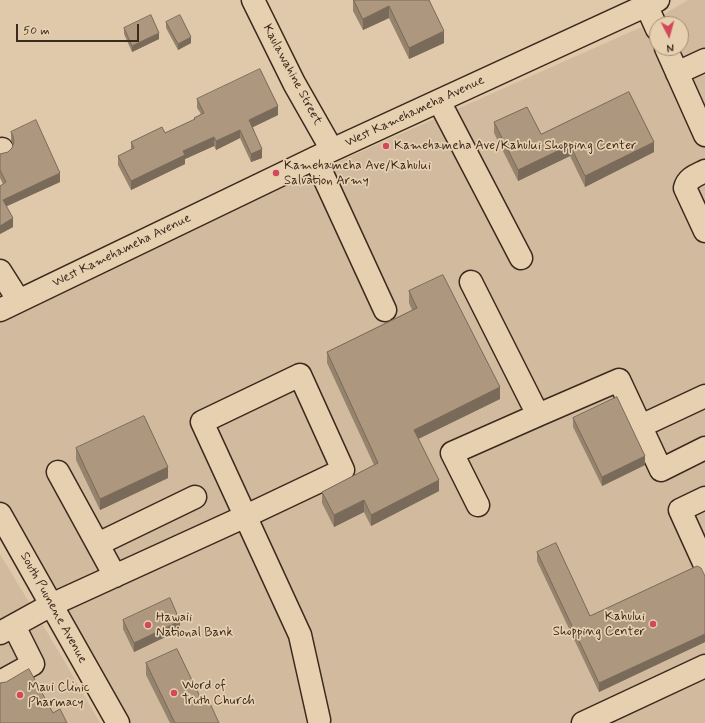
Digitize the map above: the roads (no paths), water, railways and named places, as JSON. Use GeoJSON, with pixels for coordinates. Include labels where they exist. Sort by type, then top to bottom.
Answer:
{"type":"FeatureCollection","features":[{"type":"Feature","properties":{"kind":"street","name":"Kaulawahine Street"},"geometry":{"type":"LineString","coordinates":[[253,0],[294,84],[324,154],[385,310]]}},
{"type":"Feature","properties":{"kind":"street","name":"West Kamehameha Avenue"},"geometry":{"type":"LineString","coordinates":[[0,310],[324,154],[649,2]]}},
{"type":"Feature","properties":{"kind":"street"},"geometry":{"type":"LineString","coordinates":[[649,2],[653,16]]}},
{"type":"Feature","properties":{"kind":"street"},"geometry":{"type":"LineString","coordinates":[[670,56],[677,73],[699,106],[705,135]]}},
{"type":"Feature","properties":{"kind":"street"},"geometry":{"type":"LineString","coordinates":[[677,73],[705,60]]}},
{"type":"Feature","properties":{"kind":"street"},"geometry":{"type":"LineString","coordinates":[[439,101],[521,258]]}},
{"type":"Feature","properties":{"kind":"street"},"geometry":{"type":"LineString","coordinates":[[705,171],[692,176],[686,183],[685,188],[705,232]]}},
{"type":"Feature","properties":{"kind":"street"},"geometry":{"type":"LineString","coordinates":[[0,271],[20,301]]}},
{"type":"Feature","properties":{"kind":"street"},"geometry":{"type":"LineString","coordinates":[[471,282],[538,415]]}},
{"type":"Feature","properties":{"kind":"street"},"geometry":{"type":"LineString","coordinates":[[0,682],[33,664],[7,629],[51,605],[246,516],[343,470],[300,375],[202,422],[246,516],[300,635],[318,722]]}},
{"type":"Feature","properties":{"kind":"street"},"geometry":{"type":"LineString","coordinates":[[478,505],[452,453],[618,380],[661,470],[705,448]]}},
{"type":"Feature","properties":{"kind":"street"},"geometry":{"type":"LineString","coordinates":[[641,426],[705,396]]}},
{"type":"Feature","properties":{"kind":"street"},"geometry":{"type":"LineString","coordinates":[[58,472],[115,576]]}},
{"type":"Feature","properties":{"kind":"street"},"geometry":{"type":"LineString","coordinates":[[98,544],[195,497]]}},
{"type":"Feature","properties":{"kind":"street"},"geometry":{"type":"LineString","coordinates":[[703,555],[680,510],[705,498]]}},
{"type":"Feature","properties":{"kind":"street","name":"South Puunene Avenue"},"geometry":{"type":"LineString","coordinates":[[0,514],[118,723]]}},
{"type":"Feature","properties":{"kind":"street"},"geometry":{"type":"LineString","coordinates":[[583,723],[705,666]]}},
{"type":"Feature","properties":{"kind":"place","name":"Kamehameha Ave/Kahului Shopping Center"},"geometry":{"type":"Point","coordinates":[386,146]}},
{"type":"Feature","properties":{"kind":"place","name":"Kamehameha Ave/Kahului Salvation Army"},"geometry":{"type":"Point","coordinates":[276,173]}},
{"type":"Feature","properties":{"kind":"place","name":"Kahului Shopping Center"},"geometry":{"type":"Point","coordinates":[653,624]}},
{"type":"Feature","properties":{"kind":"place","name":"Hawaii National Bank"},"geometry":{"type":"Point","coordinates":[148,625]}},
{"type":"Feature","properties":{"kind":"place","name":"Word of Truth Church"},"geometry":{"type":"Point","coordinates":[174,693]}},
{"type":"Feature","properties":{"kind":"place","name":"Maui Clinic Pharmacy"},"geometry":{"type":"Point","coordinates":[20,695]}}]}
